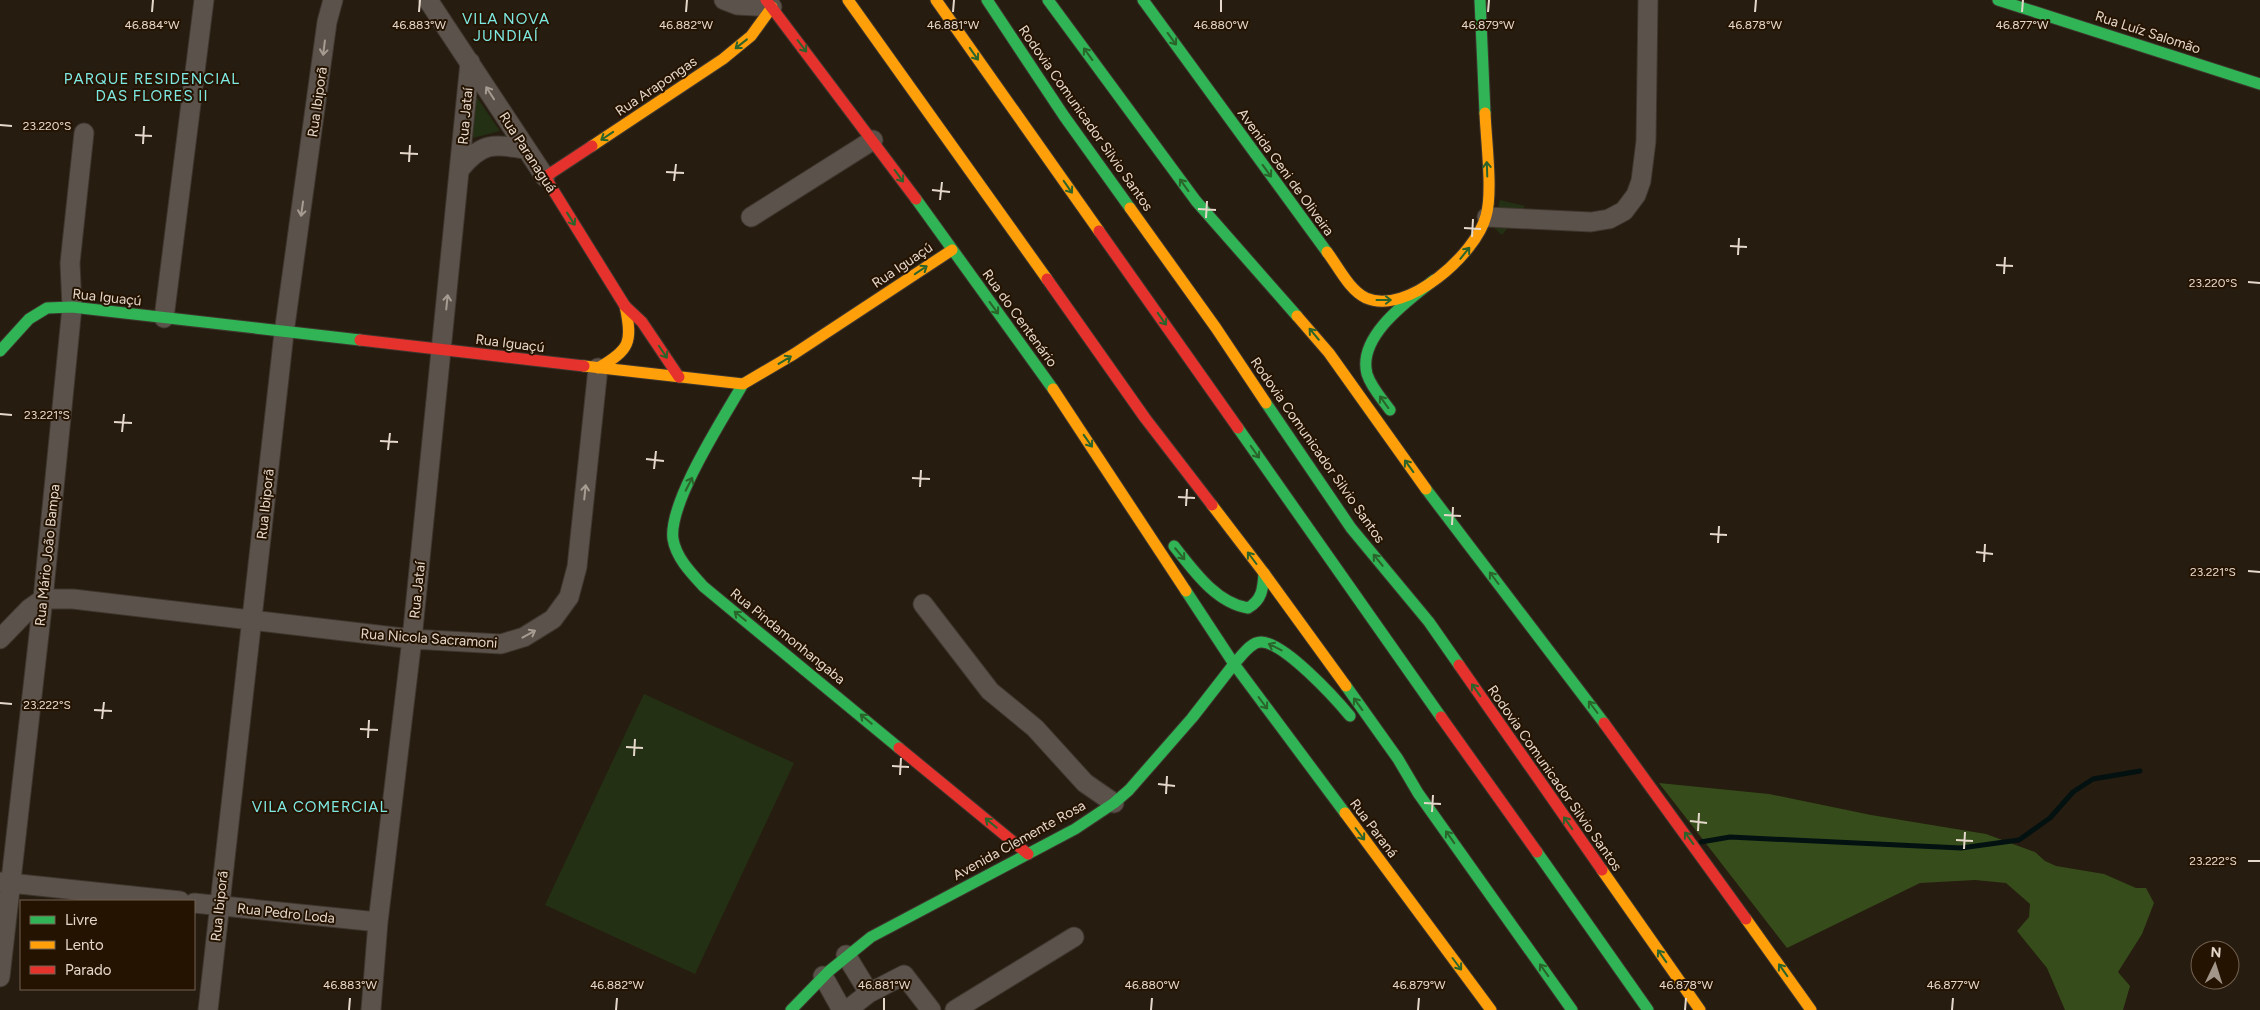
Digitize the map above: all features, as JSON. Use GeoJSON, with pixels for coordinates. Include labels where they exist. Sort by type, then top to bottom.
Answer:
{"type":"FeatureCollection","features":[{"type":"Feature","properties":{"kind":"main road"},"geometry":{"type":"LineString","coordinates":[[848,0],[1145,418],[1264,573],[1398,759],[1418,793],[1572,1010]]}},
{"type":"Feature","properties":{"kind":"main road"},"geometry":{"type":"LineString","coordinates":[[936,0],[1648,1010]]}},
{"type":"Feature","properties":{"kind":"main road","name":"Rodovia Comunicador Silvio Santos"},"geometry":{"type":"LineString","coordinates":[[987,0],[1064,116],[1216,328],[1351,528],[1428,622],[1700,1010]]}},
{"type":"Feature","properties":{"kind":"main road"},"geometry":{"type":"LineString","coordinates":[[1048,0],[1196,201],[1329,352],[1363,403],[1438,505],[1629,755],[1811,1010]]}},
{"type":"Feature","properties":{"kind":"main road","name":"Avenida Geni de Oliveira"},"geometry":{"type":"LineString","coordinates":[[1143,0],[1352,286],[1368,299],[1388,301],[1406,297],[1434,280]]}},
{"type":"Feature","properties":{"kind":"main road"},"geometry":{"type":"LineString","coordinates":[[1400,423],[1372,386],[1365,365],[1370,345],[1387,318],[1460,260],[1471,246],[1486,217],[1488,191],[1480,0]]}},
{"type":"Feature","properties":{"kind":"main road","name":"Rua Luíz Salomão"},"geometry":{"type":"LineString","coordinates":[[1998,0],[2260,84]]}},
{"type":"Feature","properties":{"kind":"main road","name":"Rua do Centenário"},"geometry":{"type":"LineString","coordinates":[[770,2],[873,140],[1044,376],[1234,664]]}},
{"type":"Feature","properties":{"kind":"main road","name":"Rua Arapongas"},"geometry":{"type":"LineString","coordinates":[[545,177],[716,63],[752,35],[765,21],[770,2]]}},
{"type":"Feature","properties":{"kind":"main road","name":"Rua Paranaguá"},"geometry":{"type":"LineString","coordinates":[[545,177],[625,306],[642,322],[679,377]]}},
{"type":"Feature","properties":{"kind":"main road","name":"Rua Iguaçú"},"geometry":{"type":"LineString","coordinates":[[0,351],[29,319],[48,308],[72,306],[284,333],[743,384],[794,354],[952,250]]}},
{"type":"Feature","properties":{"kind":"main road","name":"Rua Paranaguá"},"geometry":{"type":"LineString","coordinates":[[598,368],[617,358],[630,342],[631,330],[625,306]]}},
{"type":"Feature","properties":{"kind":"main road","name":"Rua Pindamonhangaba"},"geometry":{"type":"LineString","coordinates":[[743,384],[678,507],[673,538],[682,561],[704,587],[1028,854]]}},
{"type":"Feature","properties":{"kind":"main road"},"geometry":{"type":"LineString","coordinates":[[1103,463],[1195,571],[1221,597],[1237,608],[1247,610],[1255,605],[1262,590],[1264,573]]}},
{"type":"Feature","properties":{"kind":"main road"},"geometry":{"type":"LineString","coordinates":[[1434,477],[1438,505]]}},
{"type":"Feature","properties":{"kind":"main road","name":"Avenida Clemente Rosa"},"geometry":{"type":"LineString","coordinates":[[791,1010],[846,955],[871,937],[1075,829],[1114,803],[1129,790],[1192,718],[1250,646],[1260,642],[1272,644],[1292,658],[1346,711],[1357,725]]}},
{"type":"Feature","properties":{"kind":"main road","name":"Rua Paraná"},"geometry":{"type":"LineString","coordinates":[[1234,664],[1486,1007]]}},
{"type":"Feature","properties":{"kind":"main road"},"geometry":{"type":"LineString","coordinates":[[1385,761],[1418,793]]}},
{"type":"Feature","properties":{"kind":"street"},"geometry":{"type":"LineString","coordinates":[[164,318],[204,0]]}},
{"type":"Feature","properties":{"kind":"street","name":"Rua Ibiporã"},"geometry":{"type":"LineString","coordinates":[[208,1010],[218,905],[284,333],[327,22],[333,0]]}},
{"type":"Feature","properties":{"kind":"street","name":"Rua Paranaguá"},"geometry":{"type":"LineString","coordinates":[[428,0],[545,177]]}},
{"type":"Feature","properties":{"kind":"street"},"geometry":{"type":"LineString","coordinates":[[724,0],[738,5],[770,2]]}},
{"type":"Feature","properties":{"kind":"street"},"geometry":{"type":"LineString","coordinates":[[1486,217],[1592,222],[1609,219],[1624,211],[1636,195],[1641,181],[1646,141],[1648,0]]}},
{"type":"Feature","properties":{"kind":"street","name":"Rua Jataí"},"geometry":{"type":"LineString","coordinates":[[371,1010],[378,922],[412,639],[470,62]]}},
{"type":"Feature","properties":{"kind":"street","name":"Rua Mário João Bampa"},"geometry":{"type":"LineString","coordinates":[[0,977],[5,883],[43,599],[72,306],[70,263],[84,133]]}},
{"type":"Feature","properties":{"kind":"street"},"geometry":{"type":"LineString","coordinates":[[751,217],[873,140]]}},
{"type":"Feature","properties":{"kind":"street","name":"Rua Jataí"},"geometry":{"type":"LineString","coordinates":[[460,169],[470,156],[481,148],[497,145],[525,149]]}},
{"type":"Feature","properties":{"kind":"street","name":"Rua Nicola Sacramoni"},"geometry":{"type":"LineString","coordinates":[[43,599],[73,599],[412,639],[472,644],[501,644],[524,637],[554,619],[569,597],[577,567],[598,368]]}},
{"type":"Feature","properties":{"kind":"street"},"geometry":{"type":"LineString","coordinates":[[0,639],[29,609],[43,599]]}},
{"type":"Feature","properties":{"kind":"street"},"geometry":{"type":"LineString","coordinates":[[923,604],[990,691],[1035,728],[1085,783],[1114,803]]}},
{"type":"Feature","properties":{"kind":"street"},"geometry":{"type":"LineString","coordinates":[[5,883],[170,900]]}},
{"type":"Feature","properties":{"kind":"street","name":"Rua Pedro Loda"},"geometry":{"type":"LineString","coordinates":[[195,903],[378,922]]}},
{"type":"Feature","properties":{"kind":"street"},"geometry":{"type":"LineString","coordinates":[[955,1010],[1074,936]]}},
{"type":"Feature","properties":{"kind":"street"},"geometry":{"type":"LineString","coordinates":[[846,955],[869,993]]}},
{"type":"Feature","properties":{"kind":"street"},"geometry":{"type":"LineString","coordinates":[[847,1010],[869,993],[904,975],[931,1010]]}},
{"type":"Feature","properties":{"kind":"street"},"geometry":{"type":"LineString","coordinates":[[823,976],[842,1010]]}},
{"type":"Feature","properties":{"kind":"green space"},"geometry":{"type":"Polygon","coordinates":[[[474,93],[500,131],[469,139],[474,93]]]}},
{"type":"Feature","properties":{"kind":"green space"},"geometry":{"type":"Polygon","coordinates":[[[1500,200],[1525,206],[1502,235],[1493,227],[1500,200]]]}},
{"type":"Feature","properties":{"kind":"green space"},"geometry":{"type":"Polygon","coordinates":[[[644,694],[794,763],[695,974],[545,905],[644,694]]]}},
{"type":"Feature","properties":{"kind":"green space"},"geometry":{"type":"Polygon","coordinates":[[[1659,783],[1769,794],[1871,815],[1986,834],[2035,852],[2045,861],[2056,866],[2104,874],[2136,888],[2146,888],[2154,903],[2142,934],[2118,972],[2130,986],[2123,1010],[2065,1010],[2047,968],[2017,931],[2029,917],[2030,904],[2006,883],[1975,880],[1920,883],[1787,948],[1659,783]]]}},
{"type":"Feature","properties":{"kind":"waterway"},"geometry":{"type":"LineString","coordinates":[[1701,842],[1730,837],[1961,848],[2019,840],[2050,818],[2073,792],[2093,779],[2140,771]]}},
{"type":"Feature","properties":{"kind":"traffic: fast"},"geometry":{"type":"LineString","coordinates":[[987,0],[1064,116],[1130,208]]}},
{"type":"Feature","properties":{"kind":"traffic: fast"},"geometry":{"type":"LineString","coordinates":[[1048,0],[1196,201],[1297,316]]}},
{"type":"Feature","properties":{"kind":"traffic: fast"},"geometry":{"type":"LineString","coordinates":[[1143,0],[1327,252]]}},
{"type":"Feature","properties":{"kind":"traffic: fast"},"geometry":{"type":"LineString","coordinates":[[1480,0],[1485,113]]}},
{"type":"Feature","properties":{"kind":"traffic: fast"},"geometry":{"type":"LineString","coordinates":[[1998,0],[2260,84]]}},
{"type":"Feature","properties":{"kind":"traffic: fast"},"geometry":{"type":"LineString","coordinates":[[916,199],[1053,389]]}},
{"type":"Feature","properties":{"kind":"traffic: fast"},"geometry":{"type":"LineString","coordinates":[[1390,410],[1374,388],[1367,374],[1366,360],[1370,346],[1387,320],[1434,280]]}},
{"type":"Feature","properties":{"kind":"traffic: fast"},"geometry":{"type":"LineString","coordinates":[[0,351],[29,319],[47,308],[72,307],[360,340]]}},
{"type":"Feature","properties":{"kind":"traffic: fast"},"geometry":{"type":"LineString","coordinates":[[743,384],[699,460],[679,504],[674,523],[673,539],[677,553],[704,587],[899,748]]}},
{"type":"Feature","properties":{"kind":"traffic: fast"},"geometry":{"type":"LineString","coordinates":[[1266,403],[1351,528],[1429,622],[1459,665]]}},
{"type":"Feature","properties":{"kind":"traffic: fast"},"geometry":{"type":"LineString","coordinates":[[1238,428],[1441,717]]}},
{"type":"Feature","properties":{"kind":"traffic: fast"},"geometry":{"type":"LineString","coordinates":[[1426,489],[1604,723]]}},
{"type":"Feature","properties":{"kind":"traffic: fast"},"geometry":{"type":"LineString","coordinates":[[1174,546],[1206,584],[1216,593],[1236,605],[1248,608],[1253,605],[1259,598],[1264,573]]}},
{"type":"Feature","properties":{"kind":"traffic: fast"},"geometry":{"type":"LineString","coordinates":[[1186,591],[1234,664],[1345,813]]}},
{"type":"Feature","properties":{"kind":"traffic: fast"},"geometry":{"type":"LineString","coordinates":[[1234,664],[1253,644],[1261,642],[1271,644],[1309,672],[1350,716]]}},
{"type":"Feature","properties":{"kind":"traffic: fast"},"geometry":{"type":"LineString","coordinates":[[791,1010],[829,971],[871,937],[1075,829],[1114,803],[1129,790],[1192,718],[1234,664]]}},
{"type":"Feature","properties":{"kind":"traffic: fast"},"geometry":{"type":"LineString","coordinates":[[1346,686],[1398,759],[1418,793],[1572,1010]]}},
{"type":"Feature","properties":{"kind":"traffic: fast"},"geometry":{"type":"LineString","coordinates":[[1537,852],[1648,1010]]}},
{"type":"Feature","properties":{"kind":"traffic: slow"},"geometry":{"type":"LineString","coordinates":[[848,0],[1047,279]]}},
{"type":"Feature","properties":{"kind":"traffic: slow"},"geometry":{"type":"LineString","coordinates":[[936,0],[1099,231]]}},
{"type":"Feature","properties":{"kind":"traffic: slow"},"geometry":{"type":"LineString","coordinates":[[592,146],[723,59],[751,36],[772,7]]}},
{"type":"Feature","properties":{"kind":"traffic: slow"},"geometry":{"type":"LineString","coordinates":[[1327,252],[1354,289],[1366,298],[1383,301],[1401,298],[1419,290],[1438,278],[1469,247],[1480,231],[1486,216],[1489,180],[1485,113]]}},
{"type":"Feature","properties":{"kind":"traffic: slow"},"geometry":{"type":"LineString","coordinates":[[1130,208],[1216,328],[1266,403]]}},
{"type":"Feature","properties":{"kind":"traffic: slow"},"geometry":{"type":"LineString","coordinates":[[584,366],[743,384],[794,354],[952,250]]}},
{"type":"Feature","properties":{"kind":"traffic: slow"},"geometry":{"type":"LineString","coordinates":[[598,368],[617,356],[626,344],[629,328],[625,306]]}},
{"type":"Feature","properties":{"kind":"traffic: slow"},"geometry":{"type":"LineString","coordinates":[[1297,316],[1329,353],[1426,489]]}},
{"type":"Feature","properties":{"kind":"traffic: slow"},"geometry":{"type":"LineString","coordinates":[[1053,389],[1186,591]]}},
{"type":"Feature","properties":{"kind":"traffic: slow"},"geometry":{"type":"LineString","coordinates":[[1212,505],[1346,686]]}},
{"type":"Feature","properties":{"kind":"traffic: slow"},"geometry":{"type":"LineString","coordinates":[[1345,813],[1491,1010]]}},
{"type":"Feature","properties":{"kind":"traffic: slow"},"geometry":{"type":"LineString","coordinates":[[1602,870],[1700,1010]]}},
{"type":"Feature","properties":{"kind":"traffic: slow"},"geometry":{"type":"LineString","coordinates":[[1746,919],[1811,1010]]}},
{"type":"Feature","properties":{"kind":"traffic: jam"},"geometry":{"type":"LineString","coordinates":[[766,0],[916,199]]}},
{"type":"Feature","properties":{"kind":"traffic: jam"},"geometry":{"type":"LineString","coordinates":[[592,146],[545,177],[625,306],[642,322],[679,377]]}},
{"type":"Feature","properties":{"kind":"traffic: jam"},"geometry":{"type":"LineString","coordinates":[[1099,231],[1238,428]]}},
{"type":"Feature","properties":{"kind":"traffic: jam"},"geometry":{"type":"LineString","coordinates":[[1047,279],[1145,418],[1212,505]]}},
{"type":"Feature","properties":{"kind":"traffic: jam"},"geometry":{"type":"LineString","coordinates":[[360,340],[584,366]]}},
{"type":"Feature","properties":{"kind":"traffic: jam"},"geometry":{"type":"LineString","coordinates":[[1459,665],[1602,870]]}},
{"type":"Feature","properties":{"kind":"traffic: jam"},"geometry":{"type":"LineString","coordinates":[[1441,717],[1537,852]]}},
{"type":"Feature","properties":{"kind":"traffic: jam"},"geometry":{"type":"LineString","coordinates":[[1604,723],[1746,919]]}},
{"type":"Feature","properties":{"kind":"traffic: jam"},"geometry":{"type":"LineString","coordinates":[[899,748],[1028,854]]}},
{"type":"Feature","properties":{"kind":"district","name":"VILA NOVA JUNDIAÍ"},"geometry":{"type":"Point","coordinates":[506,28]}},
{"type":"Feature","properties":{"kind":"district","name":"PARQUE RESIDENCIAL DAS FLORES II"},"geometry":{"type":"Point","coordinates":[152,88]}},
{"type":"Feature","properties":{"kind":"district","name":"VILA COMERCIAL"},"geometry":{"type":"Point","coordinates":[320,807]}}]}
